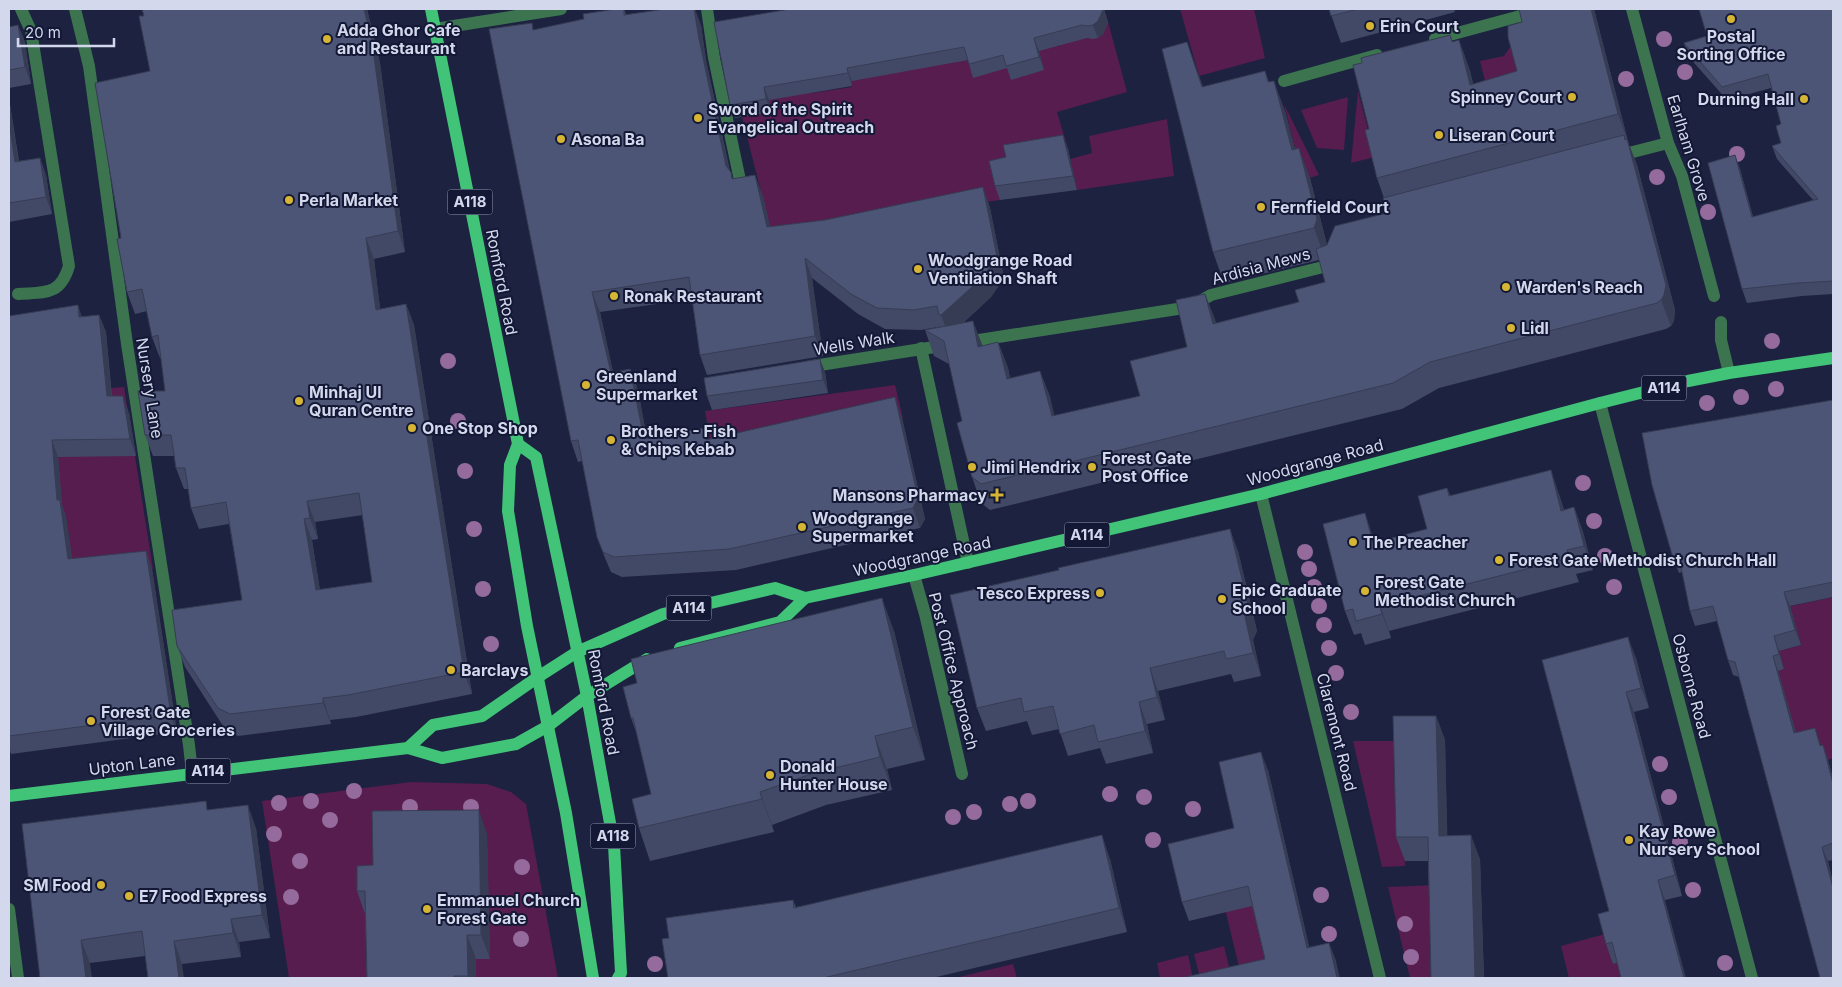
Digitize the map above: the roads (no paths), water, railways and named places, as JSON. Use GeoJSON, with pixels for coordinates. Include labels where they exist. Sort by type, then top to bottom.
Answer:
{"type":"FeatureCollection","features":[{"type":"Feature","properties":{"kind":"main road","name":"Romford Road"},"geometry":{"type":"LineString","coordinates":[[431,9],[518,444],[536,457],[578,652],[614,844],[621,973],[618,978]]}},
{"type":"Feature","properties":{"kind":"main road","name":"Woodgrange Road"},"geometry":{"type":"LineString","coordinates":[[805,598],[968,563],[1260,494],[1600,402],[1688,381],[1833,358]]}},
{"type":"Feature","properties":{"kind":"main road","name":"A118"},"geometry":{"type":"LineString","coordinates":[[518,444],[510,465],[508,511],[538,677],[566,813],[593,978]]}},
{"type":"Feature","properties":{"kind":"main road","name":"A114"},"geometry":{"type":"LineString","coordinates":[[408,748],[433,726],[482,716],[578,652],[663,614],[775,588],[805,598],[780,622],[652,656],[586,696],[548,726]]}},
{"type":"Feature","properties":{"kind":"main road","name":"Upton Lane"},"geometry":{"type":"LineString","coordinates":[[9,796],[408,748],[442,758],[516,744],[548,726]]}},
{"type":"Feature","properties":{"kind":"street"},"geometry":{"type":"LineString","coordinates":[[18,294],[52,291],[65,280],[69,266],[31,31],[21,9]]}},
{"type":"Feature","properties":{"kind":"street","name":"Nursery Lane"},"geometry":{"type":"LineString","coordinates":[[75,9],[89,66],[127,344],[192,774]]}},
{"type":"Feature","properties":{"kind":"street"},"geometry":{"type":"LineString","coordinates":[[435,29],[561,9]]}},
{"type":"Feature","properties":{"kind":"street"},"geometry":{"type":"LineString","coordinates":[[707,9],[716,66],[741,185]]}},
{"type":"Feature","properties":{"kind":"street"},"geometry":{"type":"LineString","coordinates":[[1423,43],[1546,9]]}},
{"type":"Feature","properties":{"kind":"street","name":"Earlham Grove"},"geometry":{"type":"LineString","coordinates":[[1632,9],[1668,143],[1682,176],[1714,296]]}},
{"type":"Feature","properties":{"kind":"street"},"geometry":{"type":"LineString","coordinates":[[1284,81],[1385,53]]}},
{"type":"Feature","properties":{"kind":"street"},"geometry":{"type":"LineString","coordinates":[[1604,160],[1668,143]]}},
{"type":"Feature","properties":{"kind":"street","name":"Ardisia Mews"},"geometry":{"type":"LineString","coordinates":[[1190,307],[1211,295],[1331,265],[1338,244]]}},
{"type":"Feature","properties":{"kind":"street","name":"Wells Walk"},"geometry":{"type":"LineString","coordinates":[[791,370],[1190,307]]}},
{"type":"Feature","properties":{"kind":"street"},"geometry":{"type":"LineString","coordinates":[[1721,322],[1721,340],[1729,373]]}},
{"type":"Feature","properties":{"kind":"street"},"geometry":{"type":"LineString","coordinates":[[921,348],[968,563]]}},
{"type":"Feature","properties":{"kind":"street","name":"Osborne Road"},"geometry":{"type":"LineString","coordinates":[[1600,402],[1752,978]]}},
{"type":"Feature","properties":{"kind":"street","name":"Claremont Road"},"geometry":{"type":"LineString","coordinates":[[1260,494],[1380,978]]}},
{"type":"Feature","properties":{"kind":"street","name":"Post Office Approach"},"geometry":{"type":"LineString","coordinates":[[914,575],[925,614],[962,774]]}},
{"type":"Feature","properties":{"kind":"street"},"geometry":{"type":"LineString","coordinates":[[9,909],[18,978]]}},
{"type":"Feature","properties":{"kind":"place","name":"Postal Sorting Office"},"geometry":{"type":"Point","coordinates":[1731,19]}},
{"type":"Feature","properties":{"kind":"place","name":"Erin Court"},"geometry":{"type":"Point","coordinates":[1370,26]}},
{"type":"Feature","properties":{"kind":"place","name":"Adda Ghor Cafe and Restaurant"},"geometry":{"type":"Point","coordinates":[327,39]}},
{"type":"Feature","properties":{"kind":"place","name":"Spinney Court"},"geometry":{"type":"Point","coordinates":[1572,97]}},
{"type":"Feature","properties":{"kind":"place","name":"Durning Hall"},"geometry":{"type":"Point","coordinates":[1804,99]}},
{"type":"Feature","properties":{"kind":"place","name":"Sword of the Spirit Evangelical Outreach"},"geometry":{"type":"Point","coordinates":[698,118]}},
{"type":"Feature","properties":{"kind":"place","name":"Liseran Court"},"geometry":{"type":"Point","coordinates":[1439,135]}},
{"type":"Feature","properties":{"kind":"place","name":"Asona Ba"},"geometry":{"type":"Point","coordinates":[561,139]}},
{"type":"Feature","properties":{"kind":"place","name":"Perla Market"},"geometry":{"type":"Point","coordinates":[289,200]}},
{"type":"Feature","properties":{"kind":"place","name":"Fernfield Court"},"geometry":{"type":"Point","coordinates":[1261,207]}},
{"type":"Feature","properties":{"kind":"place","name":"Woodgrange Road Ventilation Shaft"},"geometry":{"type":"Point","coordinates":[918,269]}},
{"type":"Feature","properties":{"kind":"place","name":"Warden's Reach"},"geometry":{"type":"Point","coordinates":[1506,287]}},
{"type":"Feature","properties":{"kind":"place","name":"Ronak Restaurant"},"geometry":{"type":"Point","coordinates":[614,296]}},
{"type":"Feature","properties":{"kind":"place","name":"Lidl"},"geometry":{"type":"Point","coordinates":[1511,328]}},
{"type":"Feature","properties":{"kind":"place","name":"Greenland Supermarket"},"geometry":{"type":"Point","coordinates":[586,385]}},
{"type":"Feature","properties":{"kind":"place","name":"Minhaj Ul Quran Centre"},"geometry":{"type":"Point","coordinates":[299,401]}},
{"type":"Feature","properties":{"kind":"place","name":"One Stop Shop"},"geometry":{"type":"Point","coordinates":[412,428]}},
{"type":"Feature","properties":{"kind":"place","name":"Brothers - Fish & Chips Kebab"},"geometry":{"type":"Point","coordinates":[611,440]}},
{"type":"Feature","properties":{"kind":"place","name":"Jimi Hendrix"},"geometry":{"type":"Point","coordinates":[972,467]}},
{"type":"Feature","properties":{"kind":"place","name":"Forest Gate Post Office"},"geometry":{"type":"Point","coordinates":[1092,467]}},
{"type":"Feature","properties":{"kind":"place","name":"Mansons Pharmacy"},"geometry":{"type":"Point","coordinates":[997,495]}},
{"type":"Feature","properties":{"kind":"place","name":"Woodgrange Supermarket"},"geometry":{"type":"Point","coordinates":[802,527]}},
{"type":"Feature","properties":{"kind":"place","name":"The Preacher"},"geometry":{"type":"Point","coordinates":[1353,542]}},
{"type":"Feature","properties":{"kind":"place","name":"Forest Gate Methodist Church Hall"},"geometry":{"type":"Point","coordinates":[1499,560]}},
{"type":"Feature","properties":{"kind":"place","name":"Forest Gate Methodist Church"},"geometry":{"type":"Point","coordinates":[1365,591]}},
{"type":"Feature","properties":{"kind":"place","name":"Tesco Express"},"geometry":{"type":"Point","coordinates":[1100,593]}},
{"type":"Feature","properties":{"kind":"place","name":"Epic Graduate School"},"geometry":{"type":"Point","coordinates":[1222,599]}},
{"type":"Feature","properties":{"kind":"place","name":"Barclays"},"geometry":{"type":"Point","coordinates":[451,670]}},
{"type":"Feature","properties":{"kind":"place","name":"Forest Gate Village Groceries"},"geometry":{"type":"Point","coordinates":[91,721]}},
{"type":"Feature","properties":{"kind":"place","name":"Donald Hunter House"},"geometry":{"type":"Point","coordinates":[770,775]}},
{"type":"Feature","properties":{"kind":"place","name":"Kay Rowe Nursery School"},"geometry":{"type":"Point","coordinates":[1629,840]}},
{"type":"Feature","properties":{"kind":"place","name":"SM Food"},"geometry":{"type":"Point","coordinates":[101,885]}},
{"type":"Feature","properties":{"kind":"place","name":"E7 Food Express"},"geometry":{"type":"Point","coordinates":[129,896]}},
{"type":"Feature","properties":{"kind":"place","name":"Emmanuel Church Forest Gate"},"geometry":{"type":"Point","coordinates":[427,909]}}]}
